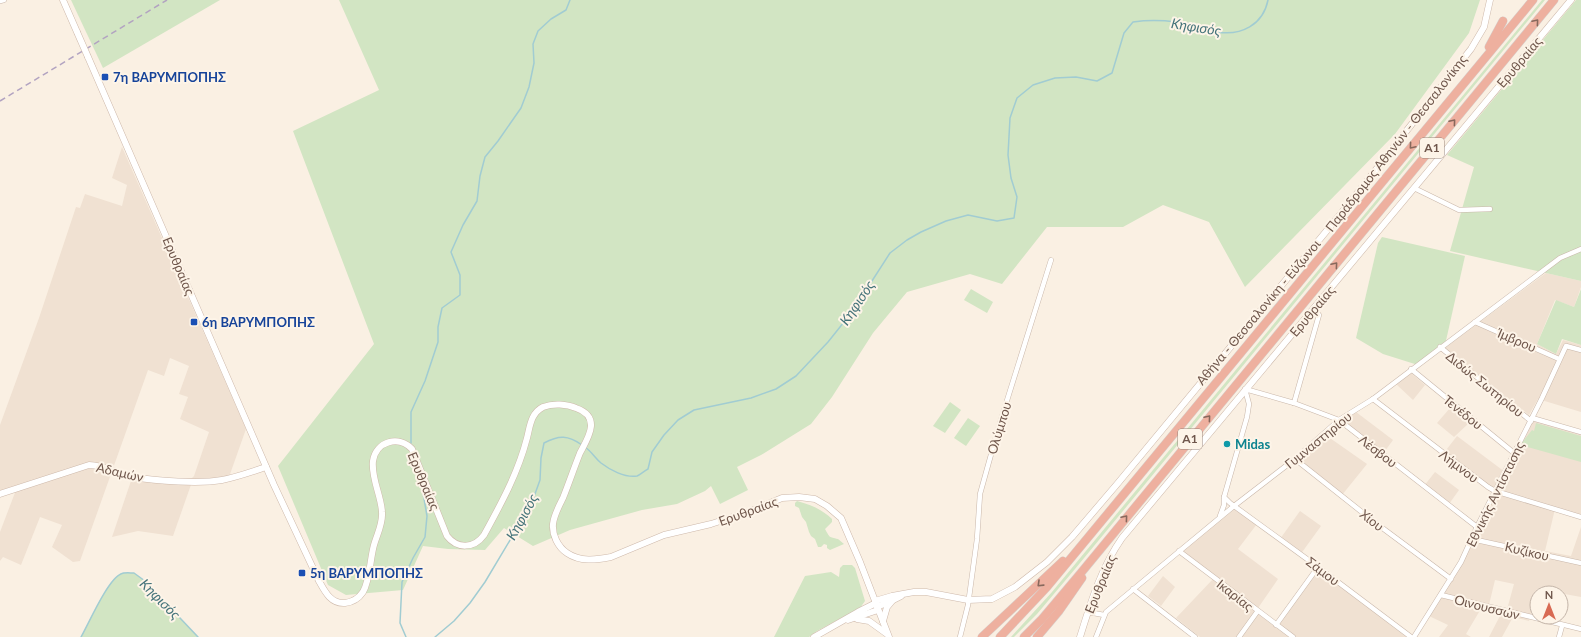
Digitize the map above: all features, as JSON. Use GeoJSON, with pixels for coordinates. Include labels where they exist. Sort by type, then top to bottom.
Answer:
{"type":"FeatureCollection","features":[{"type":"Feature","properties":{"kind":"highway","name":"Αθήνα - Θεσσαλονίκη - Εύζωνοι"},"geometry":{"type":"LineString","coordinates":[[1000,637],[1034,602],[1533,0]]}},
{"type":"Feature","properties":{"kind":"highway","name":"Α1"},"geometry":{"type":"LineString","coordinates":[[1024,637],[1060,597],[1554,0]]}},
{"type":"Feature","properties":{"kind":"highway"},"geometry":{"type":"LineString","coordinates":[[1481,62],[1503,21]]}},
{"type":"Feature","properties":{"kind":"highway"},"geometry":{"type":"LineString","coordinates":[[982,637],[1088,537]]}},
{"type":"Feature","properties":{"kind":"highway"},"geometry":{"type":"LineString","coordinates":[[1037,637],[1059,611],[1081,580],[1100,548]]}},
{"type":"Feature","properties":{"kind":"main road","name":"Ερυθραίας"},"geometry":{"type":"LineString","coordinates":[[63,0],[266,467],[326,593],[334,600],[344,603],[355,600],[364,589],[374,545],[381,526],[382,512],[373,465],[375,454],[382,445],[392,441],[400,442],[407,444],[412,449],[447,536],[455,543],[466,546],[473,544],[482,538],[508,492],[523,454],[532,421],[537,412],[546,406],[558,405],[574,407],[581,410],[587,415],[591,428],[588,439],[553,524],[558,545],[562,550],[574,557],[590,560],[611,557],[664,535],[711,524],[751,511],[782,498],[799,496],[807,498],[820,502],[833,510],[841,518],[888,635]]}},
{"type":"Feature","properties":{"kind":"main road","name":"Παράδρομος Αθηνών - Θεσσαλονίκης"},"geometry":{"type":"LineString","coordinates":[[814,637],[858,612],[904,594],[926,592],[968,600],[992,598],[1015,587],[1048,562],[1072,537],[1348,205],[1470,49],[1484,27],[1490,0]]}},
{"type":"Feature","properties":{"kind":"main road","name":"Ερυθραίας"},"geometry":{"type":"LineString","coordinates":[[1080,637],[1104,568],[1122,538],[1571,0]]}},
{"type":"Feature","properties":{"kind":"main road","name":"Αδαμών"},"geometry":{"type":"LineString","coordinates":[[0,494],[89,465],[98,466],[133,476],[158,480],[207,481],[237,476],[266,467]]}},
{"type":"Feature","properties":{"kind":"main road","name":"Παράδρομος Αθηνών - Θεσσαλονίκης"},"geometry":{"type":"LineString","coordinates":[[837,624],[853,619],[877,605],[893,600],[904,594]]}},
{"type":"Feature","properties":{"kind":"main road"},"geometry":{"type":"LineString","coordinates":[[883,621],[887,607],[893,600]]}},
{"type":"Feature","properties":{"kind":"main road"},"geometry":{"type":"LineString","coordinates":[[853,619],[869,621],[888,635]]}},
{"type":"Feature","properties":{"kind":"street"},"geometry":{"type":"LineString","coordinates":[[0,1],[4,0]]}},
{"type":"Feature","properties":{"kind":"street"},"geometry":{"type":"LineString","coordinates":[[1414,188],[1459,210],[1490,209]]}},
{"type":"Feature","properties":{"kind":"street","name":"Γυμναστηρίου"},"geometry":{"type":"LineString","coordinates":[[1096,637],[1104,615],[1178,551],[1295,459],[1338,420],[1373,399],[1560,258],[1581,250]]}},
{"type":"Feature","properties":{"kind":"street","name":"Ολύμπου"},"geometry":{"type":"LineString","coordinates":[[960,637],[968,600],[977,538],[980,494],[999,426],[1051,260]]}},
{"type":"Feature","properties":{"kind":"street"},"geometry":{"type":"LineString","coordinates":[[1294,403],[1319,315],[1313,309]]}},
{"type":"Feature","properties":{"kind":"street","name":"Ίμβρου"},"geometry":{"type":"LineString","coordinates":[[1475,322],[1559,359]]}},
{"type":"Feature","properties":{"kind":"street","name":"Εθνικής Αντίστασης"},"geometry":{"type":"LineString","coordinates":[[1412,637],[1441,595],[1461,562],[1477,527],[1532,419],[1566,346],[1581,350]]}},
{"type":"Feature","properties":{"kind":"street","name":"Διδώς Σωτηρίου"},"geometry":{"type":"LineString","coordinates":[[1440,347],[1532,419],[1581,432]]}},
{"type":"Feature","properties":{"kind":"street","name":"Τενέδου"},"geometry":{"type":"LineString","coordinates":[[1411,369],[1514,453]]}},
{"type":"Feature","properties":{"kind":"street"},"geometry":{"type":"LineString","coordinates":[[1219,519],[1247,417],[1249,404],[1245,389]]}},
{"type":"Feature","properties":{"kind":"street","name":"Λέσβου"},"geometry":{"type":"LineString","coordinates":[[1245,389],[1294,403],[1338,420],[1477,527]]}},
{"type":"Feature","properties":{"kind":"street","name":"Λήμνου"},"geometry":{"type":"LineString","coordinates":[[1373,399],[1459,466],[1495,491],[1581,517]]}},
{"type":"Feature","properties":{"kind":"street","name":"Χίου"},"geometry":{"type":"LineString","coordinates":[[1295,459],[1377,524],[1451,579]]}},
{"type":"Feature","properties":{"kind":"street","name":"Σάμου"},"geometry":{"type":"LineString","coordinates":[[1224,497],[1234,506],[1412,637]]}},
{"type":"Feature","properties":{"kind":"street","name":"Κυζίκου"},"geometry":{"type":"LineString","coordinates":[[1472,539],[1581,563]]}},
{"type":"Feature","properties":{"kind":"street","name":"Ικαρίας"},"geometry":{"type":"LineString","coordinates":[[1178,551],[1257,612],[1293,637]]}},
{"type":"Feature","properties":{"kind":"street"},"geometry":{"type":"LineString","coordinates":[[1276,625],[1318,567]]}},
{"type":"Feature","properties":{"kind":"street"},"geometry":{"type":"LineString","coordinates":[[1133,589],[1195,637]]}},
{"type":"Feature","properties":{"kind":"street","name":"Οινουσσών"},"geometry":{"type":"LineString","coordinates":[[1441,595],[1562,626],[1581,629]]}},
{"type":"Feature","properties":{"kind":"street"},"geometry":{"type":"LineString","coordinates":[[1088,612],[1104,615]]}},
{"type":"Feature","properties":{"kind":"street"},"geometry":{"type":"LineString","coordinates":[[1239,637],[1257,612]]}},
{"type":"Feature","properties":{"kind":"street"},"geometry":{"type":"LineString","coordinates":[[1558,637],[1562,626]]}},
{"type":"Feature","properties":{"kind":"shaded area"},"geometry":{"type":"Polygon","coordinates":[[[122,147],[246,429],[229,477],[209,480],[193,479],[173,536],[138,531],[112,537],[132,478],[192,478],[209,432],[180,419],[188,397],[179,394],[189,366],[170,358],[164,376],[148,370],[80,561],[73,562],[52,547],[62,525],[40,517],[21,565],[3,557],[0,561],[0,532],[16,490],[0,495],[0,425],[39,318],[76,207],[80,208],[85,194],[122,206],[127,185],[112,178],[122,147]]]}},
{"type":"Feature","properties":{"kind":"shaded area"},"geometry":{"type":"Polygon","coordinates":[[[1546,273],[1581,281],[1581,287],[1574,307],[1555,300],[1537,344],[1556,354],[1563,340],[1581,345],[1581,412],[1538,399],[1529,415],[1445,348],[1546,273]]]}},
{"type":"Feature","properties":{"kind":"shaded area"},"geometry":{"type":"Polygon","coordinates":[[[1411,373],[1425,385],[1413,400],[1396,384],[1411,373]]]}},
{"type":"Feature","properties":{"kind":"shaded area"},"geometry":{"type":"Polygon","coordinates":[[[1450,408],[1468,424],[1454,437],[1437,423],[1450,408]]]}},
{"type":"Feature","properties":{"kind":"shaded area"},"geometry":{"type":"Polygon","coordinates":[[[1356,412],[1393,440],[1382,455],[1340,424],[1356,412]]]}},
{"type":"Feature","properties":{"kind":"shaded area"},"geometry":{"type":"Polygon","coordinates":[[[1533,417],[1581,430],[1581,516],[1555,509],[1545,551],[1571,556],[1581,527],[1581,597],[1569,595],[1569,585],[1529,585],[1529,621],[1513,617],[1502,637],[1489,637],[1502,612],[1506,613],[1514,584],[1495,580],[1488,609],[1482,607],[1466,634],[1471,637],[1439,637],[1448,625],[1429,616],[1462,563],[1494,495],[1443,454],[1457,436],[1505,472],[1533,417]]]}},
{"type":"Feature","properties":{"kind":"shaded area"},"geometry":{"type":"Polygon","coordinates":[[[1327,436],[1367,464],[1342,495],[1300,462],[1327,436]]]}},
{"type":"Feature","properties":{"kind":"shaded area"},"geometry":{"type":"Polygon","coordinates":[[[1435,472],[1459,490],[1449,504],[1424,486],[1435,472]]]}},
{"type":"Feature","properties":{"kind":"shaded area"},"geometry":{"type":"Polygon","coordinates":[[[1234,507],[1257,524],[1238,549],[1278,579],[1256,611],[1277,627],[1318,568],[1407,637],[1200,637],[1176,618],[1213,579],[1180,553],[1234,507]]]}},
{"type":"Feature","properties":{"kind":"shaded area"},"geometry":{"type":"Polygon","coordinates":[[[1300,511],[1321,526],[1300,555],[1280,539],[1300,511]]]}},
{"type":"Feature","properties":{"kind":"shaded area"},"geometry":{"type":"Polygon","coordinates":[[[1163,576],[1175,587],[1161,606],[1148,596],[1163,576]]]}},
{"type":"Feature","properties":{"kind":"green space"},"geometry":{"type":"Polygon","coordinates":[[[71,0],[220,0],[103,68],[71,0]]]}},
{"type":"Feature","properties":{"kind":"green space"},"geometry":{"type":"Polygon","coordinates":[[[339,0],[1480,0],[1469,33],[1395,134],[1245,287],[1209,222],[1163,205],[1123,227],[1047,227],[1002,284],[970,274],[907,292],[873,333],[832,397],[811,424],[761,455],[737,467],[748,490],[720,504],[711,486],[705,491],[677,504],[642,510],[570,530],[533,546],[504,528],[485,550],[448,549],[423,546],[403,590],[346,595],[328,585],[278,466],[374,344],[293,131],[379,90],[339,0]]]}},
{"type":"Feature","properties":{"kind":"green space"},"geometry":{"type":"Polygon","coordinates":[[[1542,0],[1545,0],[1075,569],[1037,614],[1014,637],[1011,637],[1052,592],[1542,0]]]}},
{"type":"Feature","properties":{"kind":"green space"},"geometry":{"type":"Polygon","coordinates":[[[1576,0],[1581,0],[1581,281],[1450,251],[1474,167],[1447,155],[1576,0]]]}},
{"type":"Feature","properties":{"kind":"green space"},"geometry":{"type":"Polygon","coordinates":[[[1382,237],[1465,256],[1445,345],[1418,365],[1383,354],[1356,338],[1378,243],[1382,237]]]}},
{"type":"Feature","properties":{"kind":"green space"},"geometry":{"type":"Polygon","coordinates":[[[971,289],[993,302],[987,313],[964,300],[971,289]]]}},
{"type":"Feature","properties":{"kind":"green space"},"geometry":{"type":"Polygon","coordinates":[[[1581,289],[1581,345],[1562,339],[1556,354],[1537,344],[1556,300],[1574,307],[1581,289]]]}},
{"type":"Feature","properties":{"kind":"green space"},"geometry":{"type":"Polygon","coordinates":[[[950,402],[961,410],[945,433],[933,426],[950,402]]]}},
{"type":"Feature","properties":{"kind":"green space"},"geometry":{"type":"Polygon","coordinates":[[[968,418],[980,426],[966,446],[954,438],[968,418]]]}},
{"type":"Feature","properties":{"kind":"green space"},"geometry":{"type":"Polygon","coordinates":[[[1536,423],[1581,436],[1581,462],[1520,445],[1532,430],[1534,431],[1536,423]]]}},
{"type":"Feature","properties":{"kind":"green space"},"geometry":{"type":"Polygon","coordinates":[[[797,501],[816,508],[832,519],[832,522],[825,529],[830,537],[838,539],[844,544],[830,550],[827,548],[827,545],[824,544],[821,547],[818,547],[815,539],[809,532],[799,508],[795,506],[797,501]]]}},
{"type":"Feature","properties":{"kind":"green space"},"geometry":{"type":"Polygon","coordinates":[[[843,565],[852,565],[855,568],[865,601],[860,608],[817,631],[809,637],[774,637],[805,576],[831,572],[839,577],[840,568],[843,565]]]}},
{"type":"Feature","properties":{"kind":"green space"},"geometry":{"type":"Polygon","coordinates":[[[121,573],[134,573],[145,581],[198,637],[81,637],[108,587],[121,573]]]}},
{"type":"Feature","properties":{"kind":"waterway"},"geometry":{"type":"LineString","coordinates":[[411,443],[411,412],[425,381],[438,342],[438,327],[442,308],[460,295],[460,275],[451,252],[463,225],[477,201],[480,176],[485,157],[521,108],[529,87],[534,63],[533,44],[538,31],[551,19],[566,10],[570,0]]}},
{"type":"Feature","properties":{"kind":"waterway","name":"Κηφισός"},"geometry":{"type":"LineString","coordinates":[[585,447],[601,463],[613,471],[623,475],[637,476],[648,469],[652,452],[664,435],[678,420],[694,410],[751,398],[776,389],[796,376],[828,342],[852,312],[890,253],[907,240],[946,221],[968,215],[997,221],[1014,218],[1017,197],[1011,178],[1008,155],[1010,118],[1017,98],[1033,85],[1055,78],[1076,77],[1097,81],[1112,73],[1124,33],[1133,22],[1154,20],[1170,21],[1194,24],[1217,32],[1234,32],[1250,27],[1256,22],[1265,9],[1268,0]]}},
{"type":"Feature","properties":{"kind":"waterway","name":"Κηφισός"},"geometry":{"type":"LineString","coordinates":[[435,637],[454,621],[470,603],[485,582],[531,505],[540,480],[541,458],[544,443],[559,437],[563,437],[572,439],[582,445]]}},
{"type":"Feature","properties":{"kind":"waterway"},"geometry":{"type":"LineString","coordinates":[[406,637],[400,623],[402,582],[425,537],[427,516],[422,487],[412,456]]}},
{"type":"Feature","properties":{"kind":"waterway","name":"Κηφισός"},"geometry":{"type":"LineString","coordinates":[[81,637],[110,584],[124,573],[134,573],[145,581],[198,637]]}},
{"type":"Feature","properties":{"kind":"railway"},"geometry":{"type":"LineString","coordinates":[[0,101],[167,0]]}},
{"type":"Feature","properties":{"kind":"place","name":"7η ΒΑΡΥΜΠΟΠΗΣ"},"geometry":{"type":"Point","coordinates":[105,77]}},
{"type":"Feature","properties":{"kind":"place","name":"6η ΒΑΡΥΜΠΟΠΗΣ"},"geometry":{"type":"Point","coordinates":[194,322]}},
{"type":"Feature","properties":{"kind":"place","name":"Midas"},"geometry":{"type":"Point","coordinates":[1227,444]}},
{"type":"Feature","properties":{"kind":"place","name":"5η ΒΑΡΥΜΠΟΠΗΣ"},"geometry":{"type":"Point","coordinates":[302,573]}}]}
